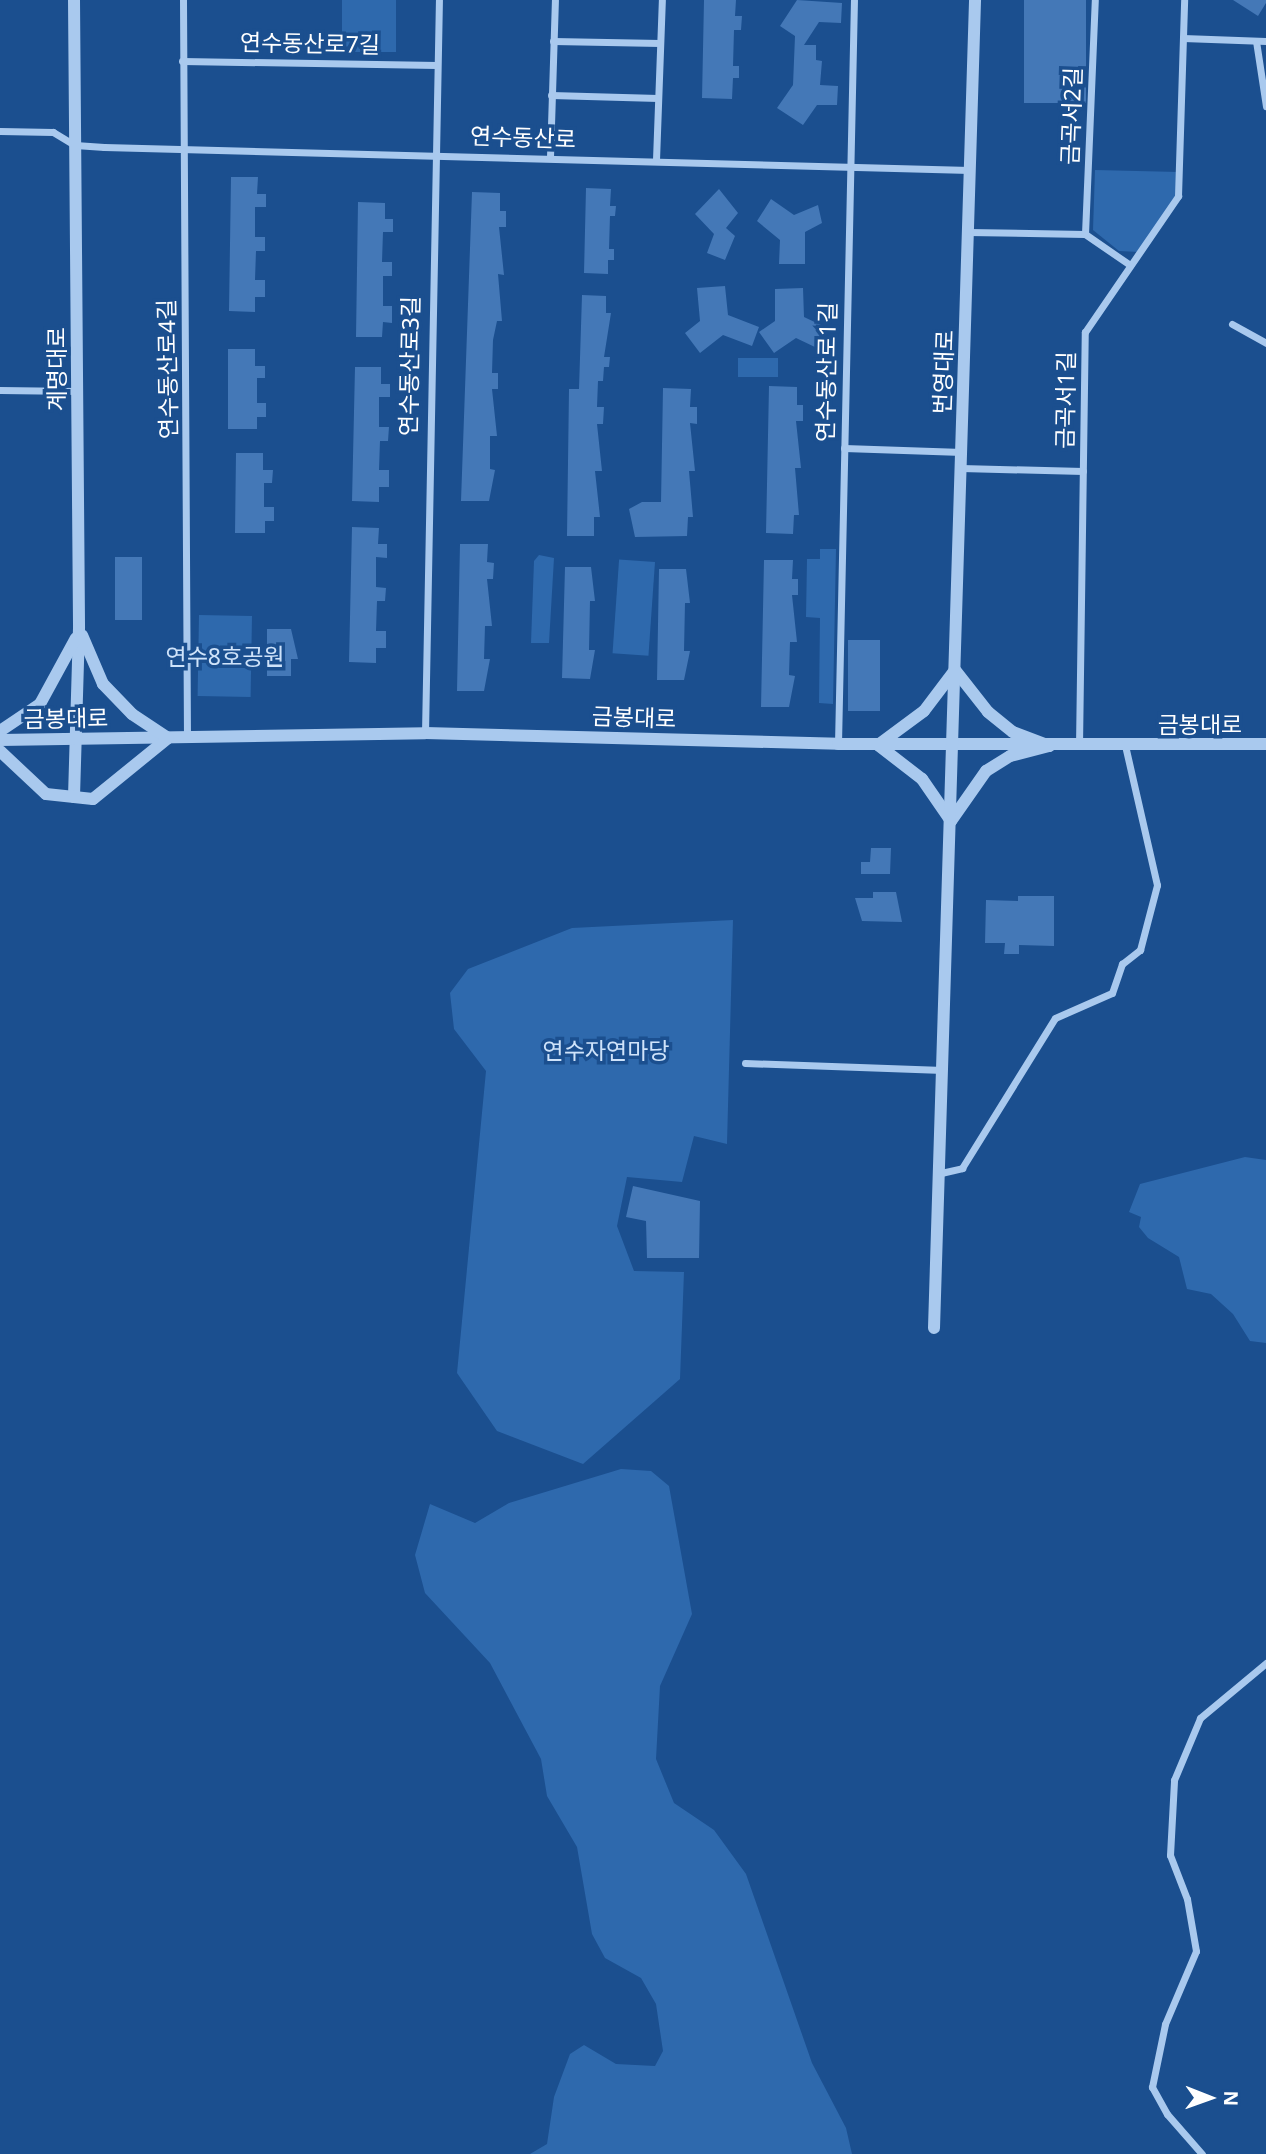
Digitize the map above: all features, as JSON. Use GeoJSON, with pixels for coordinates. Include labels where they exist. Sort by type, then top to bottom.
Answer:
{"type":"FeatureCollection","features":[{"type":"Feature","properties":{"kind":"street","name":"계명대로"},"geometry":{"type":"LineString","coordinates":[[74,0],[79,628],[74,797]]}},
{"type":"Feature","properties":{"kind":"street","name":"연수동산로4길"},"geometry":{"type":"LineString","coordinates":[[183,0],[187,738]]}},
{"type":"Feature","properties":{"kind":"street","name":"연수동산로3길"},"geometry":{"type":"LineString","coordinates":[[425,733],[433,154],[439,0]]}},
{"type":"Feature","properties":{"kind":"street"},"geometry":{"type":"LineString","coordinates":[[551,157],[555,0]]}},
{"type":"Feature","properties":{"kind":"street"},"geometry":{"type":"LineString","coordinates":[[656,160],[662,0]]}},
{"type":"Feature","properties":{"kind":"street","name":"연수동산로1길"},"geometry":{"type":"LineString","coordinates":[[838,744],[854,0]]}},
{"type":"Feature","properties":{"kind":"street","name":"번영대로"},"geometry":{"type":"LineString","coordinates":[[934,1328],[941,1173],[975,0]]}},
{"type":"Feature","properties":{"kind":"street","name":"금곡서2길"},"geometry":{"type":"LineString","coordinates":[[1085,234],[1095,0]]}},
{"type":"Feature","properties":{"kind":"street","name":"금곡서1길"},"geometry":{"type":"LineString","coordinates":[[1079,746],[1085,332],[1178,196],[1184,0]]}},
{"type":"Feature","properties":{"kind":"street"},"geometry":{"type":"LineString","coordinates":[[1183,38],[1266,41]]}},
{"type":"Feature","properties":{"kind":"street"},"geometry":{"type":"LineString","coordinates":[[553,41],[660,43]]}},
{"type":"Feature","properties":{"kind":"street"},"geometry":{"type":"LineString","coordinates":[[1256,41],[1266,106]]}},
{"type":"Feature","properties":{"kind":"street","name":"연수동산로7길"},"geometry":{"type":"LineString","coordinates":[[182,61],[437,65]]}},
{"type":"Feature","properties":{"kind":"street"},"geometry":{"type":"LineString","coordinates":[[551,95],[658,97]]}},
{"type":"Feature","properties":{"kind":"street"},"geometry":{"type":"LineString","coordinates":[[0,131],[52,132],[75,145]]}},
{"type":"Feature","properties":{"kind":"street","name":"연수동산로"},"geometry":{"type":"LineString","coordinates":[[75,145],[970,170]]}},
{"type":"Feature","properties":{"kind":"street"},"geometry":{"type":"LineString","coordinates":[[968,232],[1085,234],[1130,265]]}},
{"type":"Feature","properties":{"kind":"street"},"geometry":{"type":"LineString","coordinates":[[1233,324],[1266,343]]}},
{"type":"Feature","properties":{"kind":"street"},"geometry":{"type":"LineString","coordinates":[[0,390],[77,391]]}},
{"type":"Feature","properties":{"kind":"street"},"geometry":{"type":"LineString","coordinates":[[844,448],[962,452]]}},
{"type":"Feature","properties":{"kind":"street"},"geometry":{"type":"LineString","coordinates":[[961,468],[1083,471]]}},
{"type":"Feature","properties":{"kind":"street"},"geometry":{"type":"LineString","coordinates":[[0,731],[40,704],[68,659],[79,628]]}},
{"type":"Feature","properties":{"kind":"street"},"geometry":{"type":"LineString","coordinates":[[0,751],[46,794],[93,799],[168,738],[132,714],[103,684],[79,628]]}},
{"type":"Feature","properties":{"kind":"street"},"geometry":{"type":"LineString","coordinates":[[955,670],[988,712],[1013,732],[1049,746],[1010,756],[986,771],[951,821],[922,779],[878,745],[924,711],[955,670]]}},
{"type":"Feature","properties":{"kind":"street","name":"금봉대로"},"geometry":{"type":"LineString","coordinates":[[0,740],[425,733],[954,746],[1266,744]]}},
{"type":"Feature","properties":{"kind":"street"},"geometry":{"type":"LineString","coordinates":[[941,1173],[962,1168],[1055,1018],[1112,993],[1122,964],[1140,950],[1157,885],[1125,745]]}},
{"type":"Feature","properties":{"kind":"street"},"geometry":{"type":"LineString","coordinates":[[746,1063],[943,1070]]}},
{"type":"Feature","properties":{"kind":"street"},"geometry":{"type":"LineString","coordinates":[[1202,2154],[1167,2114],[1153,2087],[1165,2024],[1196,1951],[1187,1899],[1170,1855],[1174,1780],[1200,1718],[1266,1663]]}},
{"type":"Feature","properties":{"kind":"green space"},"geometry":{"type":"Polygon","coordinates":[[[342,0],[396,0],[396,52],[342,52],[342,0]]]}},
{"type":"Feature","properties":{"kind":"green space"},"geometry":{"type":"Polygon","coordinates":[[[1095,170],[1179,172],[1178,196],[1139,252],[1119,251],[1093,230],[1095,170]]]}},
{"type":"Feature","properties":{"kind":"green space"},"geometry":{"type":"Polygon","coordinates":[[[738,358],[778,358],[778,377],[738,377],[738,358]]]}},
{"type":"Feature","properties":{"kind":"green space"},"geometry":{"type":"Polygon","coordinates":[[[820,549],[836,549],[833,704],[819,703],[820,618],[806,617],[807,559],[820,559],[820,549]]]}},
{"type":"Feature","properties":{"kind":"green space"},"geometry":{"type":"Polygon","coordinates":[[[539,555],[554,558],[549,643],[531,643],[534,561],[539,555]]]}},
{"type":"Feature","properties":{"kind":"green space"},"geometry":{"type":"Polygon","coordinates":[[[619,559],[655,562],[648,656],[613,653],[619,559]]]}},
{"type":"Feature","properties":{"kind":"green space","name":"연수8호공원"},"geometry":{"type":"Polygon","coordinates":[[[199,615],[252,616],[251,697],[198,696],[199,615]]]}},
{"type":"Feature","properties":{"kind":"green space","name":"연수자연마당"},"geometry":{"type":"Polygon","coordinates":[[[733,920],[727,1144],[694,1136],[682,1182],[627,1177],[617,1226],[634,1271],[684,1272],[680,1379],[583,1464],[497,1431],[457,1373],[486,1071],[454,1029],[450,993],[468,969],[572,928],[733,920]]]}},
{"type":"Feature","properties":{"kind":"green space"},"geometry":{"type":"Polygon","coordinates":[[[1245,1157],[1266,1160],[1266,1343],[1250,1341],[1233,1314],[1211,1294],[1187,1289],[1179,1257],[1148,1238],[1139,1227],[1141,1217],[1129,1212],[1140,1184],[1245,1157]]]}},
{"type":"Feature","properties":{"kind":"green space"},"geometry":{"type":"Polygon","coordinates":[[[621,1469],[651,1471],[669,1486],[692,1614],[660,1686],[656,1759],[674,1803],[714,1830],[746,1874],[812,2063],[846,2128],[852,2154],[530,2154],[547,2144],[554,2097],[570,2054],[584,2045],[616,2064],[655,2066],[663,2051],[656,2004],[641,1978],[605,1958],[592,1934],[577,1847],[547,1796],[541,1759],[490,1663],[425,1593],[415,1555],[430,1504],[475,1523],[509,1503],[621,1469]]]}},
{"type":"Feature","properties":{"kind":"building"},"geometry":{"type":"Polygon","coordinates":[[[704,0],[736,0],[735,16],[742,16],[741,30],[734,30],[733,66],[739,66],[739,78],[733,78],[732,99],[702,98],[704,0]]]}},
{"type":"Feature","properties":{"kind":"building"},"geometry":{"type":"Polygon","coordinates":[[[797,0],[842,3],[841,23],[819,22],[804,45],[816,45],[816,60],[822,61],[820,85],[838,86],[837,105],[817,105],[803,125],[777,108],[793,85],[795,36],[780,26],[797,0]]]}},
{"type":"Feature","properties":{"kind":"building"},"geometry":{"type":"Polygon","coordinates":[[[1024,0],[1086,0],[1086,103],[1024,103],[1024,0]]]}},
{"type":"Feature","properties":{"kind":"building"},"geometry":{"type":"Polygon","coordinates":[[[1233,0],[1266,0],[1266,3],[1258,16],[1233,0]]]}},
{"type":"Feature","properties":{"kind":"building"},"geometry":{"type":"Polygon","coordinates":[[[231,177],[258,177],[257,194],[266,194],[266,207],[255,207],[255,237],[265,237],[265,251],[256,251],[255,280],[265,280],[265,297],[255,297],[255,312],[229,311],[231,177]]]}},
{"type":"Feature","properties":{"kind":"building"},"geometry":{"type":"Polygon","coordinates":[[[586,188],[611,189],[610,206],[616,206],[615,216],[610,216],[609,249],[614,249],[614,260],[608,260],[608,274],[584,273],[586,188]]]}},
{"type":"Feature","properties":{"kind":"building"},"geometry":{"type":"Polygon","coordinates":[[[719,189],[738,213],[726,228],[735,236],[725,260],[707,253],[714,234],[695,214],[719,189]]]}},
{"type":"Feature","properties":{"kind":"building"},"geometry":{"type":"Polygon","coordinates":[[[472,192],[500,193],[500,211],[506,211],[506,227],[499,227],[504,275],[498,274],[502,321],[497,321],[493,340],[492,373],[498,373],[498,389],[492,389],[497,436],[490,436],[490,469],[495,470],[489,501],[461,501],[472,192]]]}},
{"type":"Feature","properties":{"kind":"building"},"geometry":{"type":"Polygon","coordinates":[[[771,199],[794,215],[818,205],[822,223],[805,232],[805,264],[779,264],[780,240],[757,221],[771,199]]]}},
{"type":"Feature","properties":{"kind":"building"},"geometry":{"type":"Polygon","coordinates":[[[358,202],[385,203],[385,219],[393,219],[393,232],[383,232],[382,262],[392,262],[392,276],[383,276],[383,306],[392,306],[392,323],[383,322],[382,337],[356,337],[358,202]]]}},
{"type":"Feature","properties":{"kind":"building"},"geometry":{"type":"Polygon","coordinates":[[[725,286],[728,315],[759,327],[752,346],[723,335],[700,353],[685,333],[700,321],[697,288],[725,286]]]}},
{"type":"Feature","properties":{"kind":"building"},"geometry":{"type":"Polygon","coordinates":[[[803,288],[804,317],[823,326],[817,348],[796,338],[774,353],[759,332],[775,321],[775,289],[803,288]]]}},
{"type":"Feature","properties":{"kind":"building"},"geometry":{"type":"Polygon","coordinates":[[[582,295],[606,296],[606,313],[611,313],[604,357],[610,357],[609,367],[604,367],[603,381],[598,381],[597,407],[604,407],[603,424],[597,424],[602,471],[595,471],[600,517],[594,517],[594,536],[567,536],[569,389],[579,389],[582,295]]]}},
{"type":"Feature","properties":{"kind":"building"},"geometry":{"type":"Polygon","coordinates":[[[228,349],[255,349],[255,366],[265,366],[265,378],[257,378],[257,403],[266,403],[266,417],[257,417],[257,429],[228,429],[228,349]]]}},
{"type":"Feature","properties":{"kind":"building"},"geometry":{"type":"Polygon","coordinates":[[[355,367],[381,367],[381,384],[390,384],[390,397],[379,397],[379,427],[389,427],[388,441],[380,441],[379,470],[389,470],[389,487],[379,487],[379,502],[352,501],[355,367]]]}},
{"type":"Feature","properties":{"kind":"building"},"geometry":{"type":"Polygon","coordinates":[[[769,386],[797,387],[797,405],[803,405],[803,421],[796,421],[801,468],[795,468],[799,515],[794,515],[793,534],[766,533],[769,386]]]}},
{"type":"Feature","properties":{"kind":"building"},"geometry":{"type":"Polygon","coordinates":[[[663,388],[691,389],[690,407],[697,407],[697,424],[690,423],[695,471],[689,471],[693,517],[688,517],[687,536],[635,537],[629,509],[642,502],[661,502],[663,388]]]}},
{"type":"Feature","properties":{"kind":"building"},"geometry":{"type":"Polygon","coordinates":[[[236,453],[263,453],[263,470],[273,470],[272,483],[264,483],[264,507],[274,507],[274,521],[265,521],[265,533],[235,533],[236,453]]]}},
{"type":"Feature","properties":{"kind":"building"},"geometry":{"type":"Polygon","coordinates":[[[352,527],[379,528],[378,544],[387,544],[387,558],[376,557],[376,587],[386,588],[385,601],[377,601],[376,631],[386,631],[386,648],[376,648],[376,663],[349,662],[352,527]]]}},
{"type":"Feature","properties":{"kind":"building"},"geometry":{"type":"Polygon","coordinates":[[[460,544],[488,544],[487,562],[494,563],[493,579],[487,579],[492,626],[485,626],[484,659],[490,659],[484,691],[457,691],[460,544]]]}},
{"type":"Feature","properties":{"kind":"building"},"geometry":{"type":"Polygon","coordinates":[[[115,557],[142,557],[142,620],[115,620],[115,557]]]}},
{"type":"Feature","properties":{"kind":"building"},"geometry":{"type":"Polygon","coordinates":[[[764,560],[793,560],[792,579],[798,579],[798,595],[792,595],[797,642],[790,642],[789,675],[795,676],[789,707],[761,707],[764,560]]]}},
{"type":"Feature","properties":{"kind":"building"},"geometry":{"type":"Polygon","coordinates":[[[565,567],[591,567],[595,601],[590,601],[589,650],[595,650],[590,679],[562,678],[565,567]]]}},
{"type":"Feature","properties":{"kind":"building"},"geometry":{"type":"Polygon","coordinates":[[[659,569],[686,569],[690,603],[685,603],[684,651],[690,651],[684,680],[657,680],[659,569]]]}},
{"type":"Feature","properties":{"kind":"building"},"geometry":{"type":"Polygon","coordinates":[[[267,629],[291,629],[298,659],[291,659],[291,676],[267,676],[267,629]]]}},
{"type":"Feature","properties":{"kind":"building"},"geometry":{"type":"Polygon","coordinates":[[[848,640],[880,640],[880,711],[848,711],[848,640]]]}},
{"type":"Feature","properties":{"kind":"building"},"geometry":{"type":"Polygon","coordinates":[[[871,848],[891,848],[890,874],[861,874],[861,862],[870,862],[871,848]]]}},
{"type":"Feature","properties":{"kind":"building"},"geometry":{"type":"Polygon","coordinates":[[[873,892],[896,892],[902,922],[862,921],[855,898],[873,898],[873,892]]]}},
{"type":"Feature","properties":{"kind":"building"},"geometry":{"type":"Polygon","coordinates":[[[1018,896],[1054,896],[1054,946],[1019,945],[1019,954],[1004,954],[1005,943],[985,943],[986,900],[1018,901],[1018,896]]]}},
{"type":"Feature","properties":{"kind":"building"},"geometry":{"type":"Polygon","coordinates":[[[633,1186],[700,1201],[699,1258],[647,1258],[646,1221],[626,1217],[633,1186]]]}}]}
